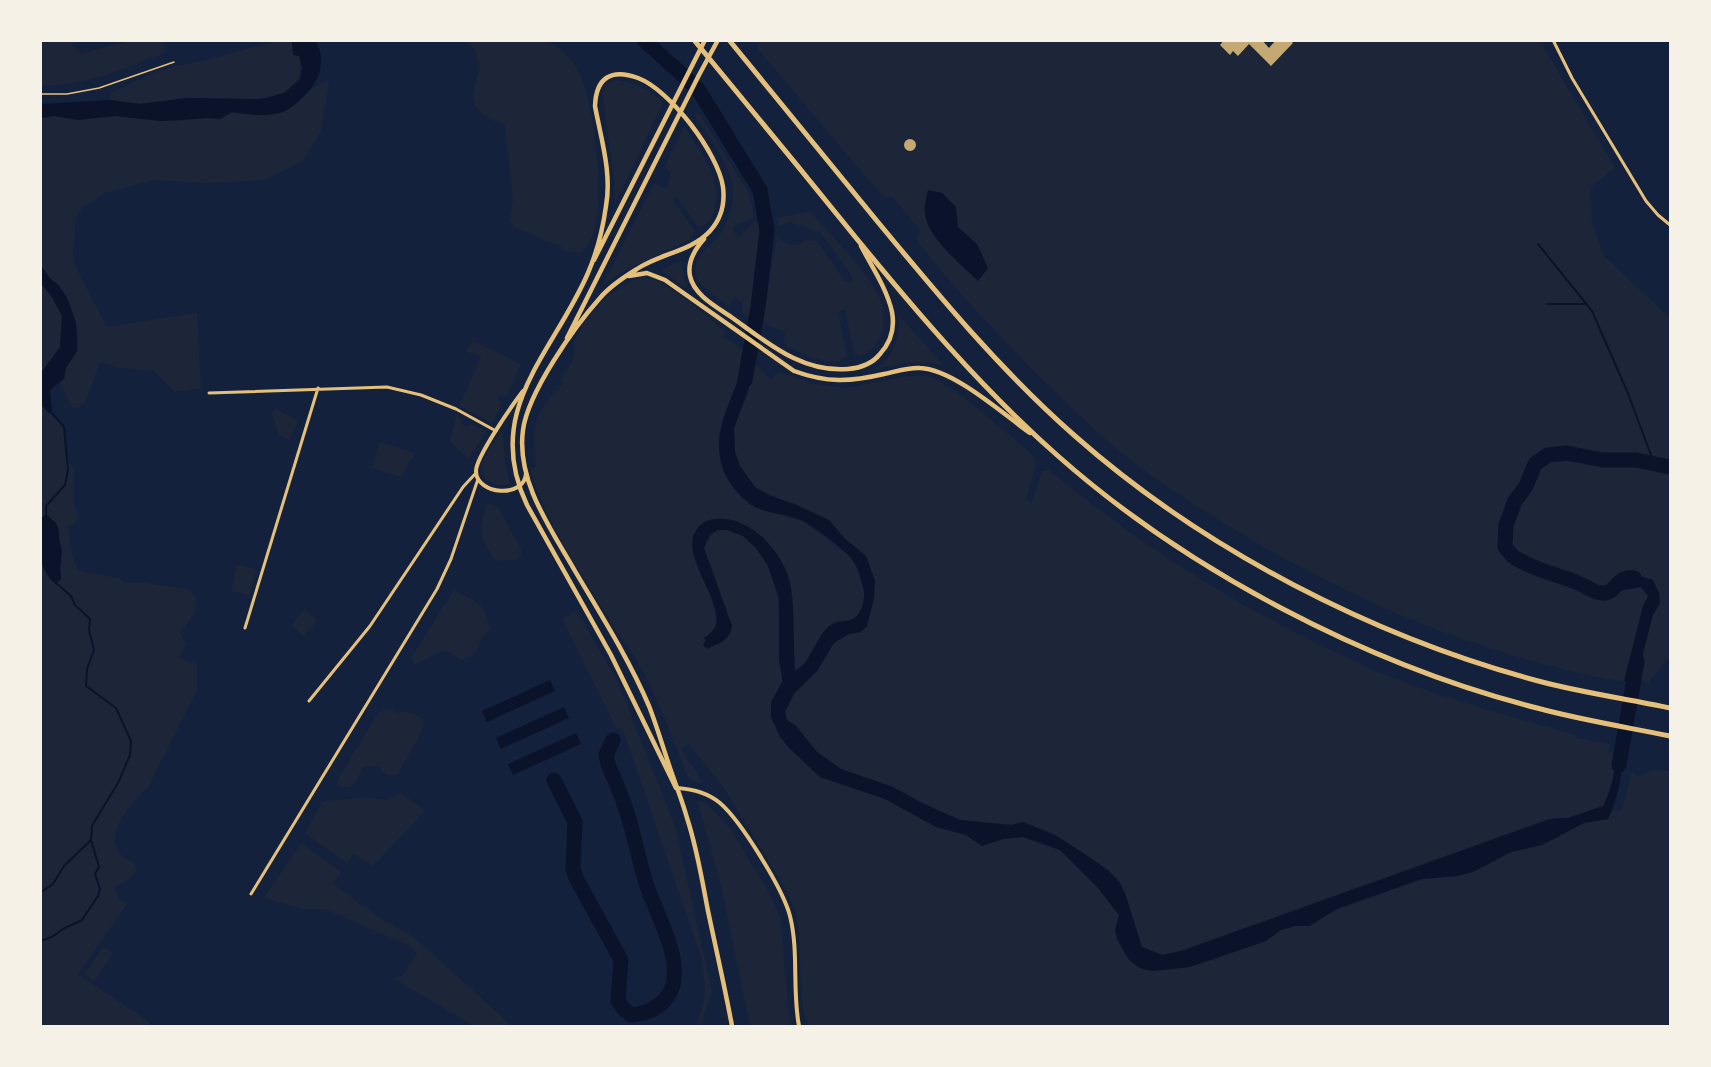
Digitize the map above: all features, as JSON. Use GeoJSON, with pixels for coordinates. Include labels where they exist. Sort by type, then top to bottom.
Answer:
{"type":"FeatureCollection","features":[{"type":"Feature","properties":{"kind":"highway"},"geometry":{"type":"LineString","coordinates":[[694,40],[933,330],[1046,445],[1109,497],[1207,566],[1272,603],[1371,650],[1474,690],[1536,708],[1671,736]]}},
{"type":"Feature","properties":{"kind":"highway"},"geometry":{"type":"LineString","coordinates":[[729,40],[953,313],[1033,396],[1076,437],[1125,477],[1258,565],[1382,627],[1483,664],[1543,682],[1671,708]]}},
{"type":"Feature","properties":{"kind":"main road"},"geometry":{"type":"LineString","coordinates":[[676,788],[621,674],[519,487],[512,459],[512,435],[516,412],[526,388],[588,272],[705,40]]}},
{"type":"Feature","properties":{"kind":"main road"},"geometry":{"type":"LineString","coordinates":[[718,40],[527,412],[522,442],[526,472],[536,500],[636,678],[650,709],[687,818],[697,855],[732,1026]]}},
{"type":"Feature","properties":{"kind":"main road"},"geometry":{"type":"LineString","coordinates":[[588,272],[607,204],[606,165],[595,106],[597,89],[600,82],[607,76],[631,76],[650,84],[663,93],[705,146],[717,167],[723,188],[723,207],[719,218],[691,258],[690,276],[698,292],[770,344],[798,361],[814,367],[835,370],[853,369],[877,358],[890,338],[893,324],[887,296],[857,239]]}},
{"type":"Feature","properties":{"kind":"main road"},"geometry":{"type":"LineString","coordinates":[[561,348],[601,296],[639,267],[686,247],[708,233]]}},
{"type":"Feature","properties":{"kind":"main road"},"geometry":{"type":"LineString","coordinates":[[627,277],[637,273],[654,274],[768,355],[794,371],[814,378],[838,381],[920,368],[933,370],[966,387],[1046,445]]}},
{"type":"Feature","properties":{"kind":"street"},"geometry":{"type":"LineString","coordinates":[[1553,40],[1582,95],[1646,201],[1671,225]]}},
{"type":"Feature","properties":{"kind":"street"},"geometry":{"type":"LineString","coordinates":[[209,393],[387,387],[400,389],[456,409],[496,431]]}},
{"type":"Feature","properties":{"kind":"street"},"geometry":{"type":"LineString","coordinates":[[245,628],[318,388]]}},
{"type":"Feature","properties":{"kind":"street"},"geometry":{"type":"LineString","coordinates":[[526,388],[496,431],[477,464],[476,473],[484,485],[498,490],[519,487],[525,479],[526,472]]}},
{"type":"Feature","properties":{"kind":"street"},"geometry":{"type":"LineString","coordinates":[[309,701],[370,626],[463,486],[476,473]]}},
{"type":"Feature","properties":{"kind":"street"},"geometry":{"type":"LineString","coordinates":[[251,894],[437,589],[452,559],[478,479]]}},
{"type":"Feature","properties":{"kind":"street"},"geometry":{"type":"LineString","coordinates":[[676,788],[702,792],[719,802],[733,816],[779,887],[791,918],[800,1026]]}},
{"type":"Feature","properties":{"kind":"lane"},"geometry":{"type":"LineString","coordinates":[[40,94],[67,94],[99,88],[174,62]]}},
{"type":"Feature","properties":{"kind":"shaded area"},"geometry":{"type":"Polygon","coordinates":[[[511,39],[545,41],[563,52],[577,67],[585,88],[595,137],[599,195],[596,221],[590,241],[580,253],[566,251],[560,246],[515,228],[510,221],[513,198],[505,125],[485,116],[476,106],[473,93],[479,62],[468,41],[511,39]]]}},
{"type":"Feature","properties":{"kind":"shaded area"},"geometry":{"type":"Polygon","coordinates":[[[163,40],[165,48],[163,54],[96,78],[69,84],[41,86],[41,41],[78,41],[72,45],[81,54],[129,41],[163,40]]]}},
{"type":"Feature","properties":{"kind":"shaded area"},"geometry":{"type":"Polygon","coordinates":[[[759,40],[1540,41],[1615,168],[1590,188],[1592,223],[1604,256],[1670,318],[1670,656],[1648,683],[1586,675],[1470,641],[1379,606],[1335,585],[1249,539],[1171,489],[1123,454],[1094,429],[1007,344],[916,239],[920,230],[892,196],[885,198],[758,49],[759,40]]]}},
{"type":"Feature","properties":{"kind":"shaded area"},"geometry":{"type":"Polygon","coordinates":[[[277,41],[292,41],[293,55],[299,56],[300,75],[292,87],[279,95],[241,99],[187,98],[142,104],[110,100],[110,93],[156,72],[277,41]]]}},
{"type":"Feature","properties":{"kind":"shaded area"},"geometry":{"type":"Polygon","coordinates":[[[292,41],[316,41],[321,64],[313,86],[293,106],[283,112],[258,115],[232,112],[220,119],[160,121],[115,116],[78,120],[54,116],[41,118],[41,104],[110,100],[140,104],[186,98],[262,99],[284,93],[300,79],[302,68],[299,56],[293,55],[292,41]]]}},
{"type":"Feature","properties":{"kind":"shaded area"},"geometry":{"type":"Polygon","coordinates":[[[615,80],[641,87],[663,103],[615,204],[614,177],[602,93],[606,84],[615,80]]]}},
{"type":"Feature","properties":{"kind":"shaded area"},"geometry":{"type":"Polygon","coordinates":[[[325,82],[329,82],[321,131],[304,159],[291,167],[265,180],[206,183],[155,180],[104,193],[80,210],[76,218],[73,252],[75,265],[107,327],[197,313],[201,388],[175,392],[153,370],[119,368],[100,362],[86,401],[78,408],[72,407],[60,383],[66,367],[77,351],[77,326],[63,291],[46,273],[41,264],[40,118],[54,116],[78,120],[115,116],[160,121],[220,119],[232,112],[275,113],[291,107],[325,82]]]}},
{"type":"Feature","properties":{"kind":"shaded area"},"geometry":{"type":"Polygon","coordinates":[[[698,112],[749,193],[754,217],[733,227],[737,238],[751,225],[760,221],[761,234],[749,318],[742,313],[743,303],[735,297],[729,306],[706,290],[696,276],[695,269],[699,257],[718,237],[727,222],[733,194],[725,163],[695,116],[698,112]]]}},
{"type":"Feature","properties":{"kind":"shaded area"},"geometry":{"type":"Polygon","coordinates":[[[684,126],[714,179],[716,202],[712,216],[705,224],[697,225],[676,197],[673,200],[695,231],[691,239],[619,274],[602,286],[654,183],[667,188],[671,173],[665,166],[684,126]]]}},
{"type":"Feature","properties":{"kind":"shaded area"},"geometry":{"type":"Polygon","coordinates":[[[928,190],[942,193],[956,207],[958,227],[977,244],[988,268],[978,281],[946,251],[932,233],[925,214],[928,190]]]}},
{"type":"Feature","properties":{"kind":"shaded area"},"geometry":{"type":"Polygon","coordinates":[[[810,211],[861,269],[882,304],[884,320],[881,334],[874,347],[861,356],[854,353],[845,310],[838,312],[847,356],[841,361],[818,359],[797,351],[783,343],[786,332],[770,327],[763,320],[777,236],[792,245],[799,245],[805,240],[817,241],[845,281],[852,282],[852,276],[821,233],[790,222],[779,226],[777,218],[810,211]]]}},
{"type":"Feature","properties":{"kind":"shaded area"},"geometry":{"type":"Polygon","coordinates":[[[681,261],[686,288],[661,270],[681,261]]]}},
{"type":"Feature","properties":{"kind":"shaded area"},"geometry":{"type":"Polygon","coordinates":[[[40,264],[67,298],[76,323],[77,351],[66,368],[64,379],[50,390],[52,410],[49,413],[41,404],[41,373],[60,347],[62,316],[41,283],[40,264]]]}},
{"type":"Feature","properties":{"kind":"shaded area"},"geometry":{"type":"Polygon","coordinates":[[[644,277],[664,285],[686,300],[726,332],[723,336],[746,352],[740,379],[730,399],[718,437],[723,471],[755,507],[804,522],[851,557],[858,571],[865,592],[857,616],[848,621],[839,620],[811,651],[806,662],[795,671],[791,586],[764,537],[709,520],[693,553],[708,588],[716,617],[715,628],[704,638],[706,640],[703,644],[732,626],[704,548],[706,541],[719,531],[731,531],[743,536],[751,543],[764,560],[773,580],[778,614],[782,682],[771,702],[780,737],[820,777],[885,799],[936,827],[966,835],[982,846],[1003,839],[1023,837],[1060,850],[1098,888],[1119,915],[1115,930],[1123,952],[1129,960],[1140,968],[1152,971],[1190,967],[1266,941],[1280,930],[1295,926],[1309,926],[1337,909],[1422,879],[1473,872],[1511,852],[1542,845],[1584,823],[1607,819],[1612,811],[1622,810],[1632,771],[1639,777],[1652,770],[1670,771],[1670,1026],[809,1026],[803,1010],[796,913],[787,891],[724,788],[689,744],[681,749],[702,781],[699,784],[688,777],[640,665],[619,635],[558,534],[530,469],[536,466],[534,440],[537,420],[555,390],[558,391],[563,383],[560,381],[573,359],[574,343],[585,321],[612,293],[644,277]]]}},
{"type":"Feature","properties":{"kind":"shaded area"},"geometry":{"type":"Polygon","coordinates":[[[40,283],[52,297],[62,316],[60,347],[41,373],[40,283]]]}},
{"type":"Feature","properties":{"kind":"shaded area"},"geometry":{"type":"Polygon","coordinates":[[[899,315],[944,366],[917,363],[874,370],[885,361],[895,345],[899,315]]]}},
{"type":"Feature","properties":{"kind":"shaded area"},"geometry":{"type":"Polygon","coordinates":[[[473,341],[521,364],[507,396],[500,395],[498,400],[503,402],[492,423],[459,406],[481,357],[466,351],[473,341]]]}},
{"type":"Feature","properties":{"kind":"shaded area"},"geometry":{"type":"Polygon","coordinates":[[[744,360],[754,364],[748,391],[734,428],[735,452],[740,466],[755,487],[829,520],[844,538],[866,556],[875,581],[874,599],[867,626],[861,632],[849,634],[834,643],[817,671],[794,694],[785,712],[787,720],[796,726],[817,752],[841,769],[893,787],[960,820],[1011,825],[1023,822],[1055,835],[1109,871],[1120,883],[1142,947],[1162,955],[1181,951],[1550,819],[1568,818],[1603,806],[1613,776],[1617,745],[1625,746],[1617,793],[1608,819],[1584,823],[1542,845],[1511,852],[1473,872],[1422,879],[1337,909],[1309,926],[1295,926],[1281,930],[1266,941],[1190,967],[1152,971],[1140,968],[1129,960],[1117,939],[1115,930],[1119,915],[1098,888],[1060,850],[1023,837],[1003,839],[982,846],[966,835],[936,827],[885,799],[820,777],[789,748],[780,737],[771,717],[771,702],[782,682],[779,661],[779,598],[768,566],[756,548],[743,536],[727,530],[717,530],[710,535],[704,548],[732,626],[731,631],[723,641],[707,649],[703,645],[706,640],[704,638],[716,625],[716,615],[693,551],[693,539],[697,529],[710,520],[725,519],[745,525],[764,538],[779,557],[789,577],[791,588],[795,671],[805,663],[827,628],[835,623],[856,617],[864,598],[864,590],[857,568],[842,549],[803,521],[750,504],[728,480],[723,469],[719,441],[725,413],[744,360]]]}},
{"type":"Feature","properties":{"kind":"shaded area"},"geometry":{"type":"Polygon","coordinates":[[[754,364],[771,379],[778,372],[811,383],[846,388],[903,377],[920,375],[932,377],[960,394],[1031,453],[1036,465],[1026,500],[1032,502],[1042,471],[1049,470],[1086,500],[1163,555],[1243,604],[1326,648],[1369,668],[1445,697],[1576,735],[1576,738],[1609,744],[1609,753],[1617,745],[1614,776],[1604,806],[1568,818],[1549,819],[1181,951],[1162,955],[1142,947],[1120,883],[1109,871],[1055,835],[1023,822],[1011,825],[960,820],[893,787],[841,769],[817,752],[796,726],[787,720],[785,712],[794,694],[817,671],[834,643],[849,634],[861,632],[875,581],[866,556],[844,538],[829,520],[755,487],[740,466],[735,452],[734,428],[748,391],[754,364]]]}},
{"type":"Feature","properties":{"kind":"shaded area"},"geometry":{"type":"Polygon","coordinates":[[[41,404],[57,418],[64,429],[68,462],[74,468],[74,503],[78,517],[75,524],[68,526],[71,550],[77,569],[87,573],[120,578],[126,583],[145,583],[187,589],[196,599],[195,611],[180,632],[186,644],[180,658],[197,664],[197,690],[148,787],[124,814],[118,825],[115,836],[116,846],[121,855],[133,862],[137,871],[114,887],[120,900],[128,903],[78,974],[150,1022],[148,1026],[41,1026],[40,561],[50,580],[61,579],[62,550],[55,523],[42,518],[41,524],[41,404]]]}},
{"type":"Feature","properties":{"kind":"shaded area"},"geometry":{"type":"Polygon","coordinates":[[[275,408],[298,421],[289,440],[278,434],[272,413],[275,408]]]}},
{"type":"Feature","properties":{"kind":"shaded area"},"geometry":{"type":"Polygon","coordinates":[[[457,414],[462,421],[461,424],[468,427],[469,424],[486,431],[469,459],[450,442],[457,414]]]}},
{"type":"Feature","properties":{"kind":"shaded area"},"geometry":{"type":"Polygon","coordinates":[[[502,431],[510,484],[499,485],[486,479],[482,470],[486,455],[502,431]]]}},
{"type":"Feature","properties":{"kind":"shaded area"},"geometry":{"type":"Polygon","coordinates":[[[380,442],[415,453],[401,477],[372,468],[380,442]]]}},
{"type":"Feature","properties":{"kind":"shaded area"},"geometry":{"type":"Polygon","coordinates":[[[491,504],[498,507],[522,552],[518,559],[496,561],[483,540],[481,529],[483,515],[486,505],[491,504]]]}},
{"type":"Feature","properties":{"kind":"shaded area"},"geometry":{"type":"Polygon","coordinates":[[[46,514],[56,523],[59,530],[62,552],[61,579],[56,584],[46,572],[41,557],[41,524],[46,514]]]}},
{"type":"Feature","properties":{"kind":"shaded area"},"geometry":{"type":"Polygon","coordinates":[[[237,565],[256,569],[250,595],[231,591],[237,565]]]}},
{"type":"Feature","properties":{"kind":"shaded area"},"geometry":{"type":"Polygon","coordinates":[[[1633,574],[1653,580],[1659,593],[1660,603],[1653,615],[1636,680],[1624,681],[1643,606],[1648,596],[1641,587],[1619,591],[1616,580],[1633,574]]]}},
{"type":"Feature","properties":{"kind":"shaded area"},"geometry":{"type":"Polygon","coordinates":[[[454,590],[484,609],[490,630],[480,640],[476,651],[468,657],[461,660],[444,651],[415,664],[411,658],[454,590]]]}},
{"type":"Feature","properties":{"kind":"shaded area"},"geometry":{"type":"Polygon","coordinates":[[[305,609],[317,621],[304,636],[291,625],[305,609]]]}},
{"type":"Feature","properties":{"kind":"shaded area"},"geometry":{"type":"Polygon","coordinates":[[[576,610],[616,678],[675,826],[712,991],[702,1022],[696,1026],[704,993],[701,957],[624,733],[615,726],[562,619],[576,610]]]}},
{"type":"Feature","properties":{"kind":"shaded area"},"geometry":{"type":"Polygon","coordinates":[[[550,680],[555,691],[487,722],[482,711],[550,680]]]}},
{"type":"Feature","properties":{"kind":"shaded area"},"geometry":{"type":"Polygon","coordinates":[[[564,707],[569,718],[501,749],[496,738],[564,707]]]}},
{"type":"Feature","properties":{"kind":"shaded area"},"geometry":{"type":"Polygon","coordinates":[[[384,710],[398,713],[405,711],[419,716],[424,722],[419,737],[397,774],[386,774],[379,766],[363,767],[356,782],[350,787],[342,787],[337,782],[340,776],[378,713],[384,710]]]}},
{"type":"Feature","properties":{"kind":"shaded area"},"geometry":{"type":"Polygon","coordinates":[[[576,733],[581,744],[513,775],[508,764],[576,733]]]}},
{"type":"Feature","properties":{"kind":"shaded area"},"geometry":{"type":"Polygon","coordinates":[[[401,793],[425,811],[373,866],[354,854],[347,863],[305,833],[323,801],[366,798],[388,800],[401,793]]]}},
{"type":"Feature","properties":{"kind":"shaded area"},"geometry":{"type":"Polygon","coordinates":[[[697,800],[705,802],[730,828],[772,898],[780,917],[790,1026],[750,1026],[721,885],[697,800]]]}},
{"type":"Feature","properties":{"kind":"shaded area"},"geometry":{"type":"Polygon","coordinates":[[[301,843],[341,872],[333,884],[386,922],[414,937],[512,1026],[474,1026],[394,979],[404,974],[417,953],[408,945],[325,909],[304,909],[264,898],[301,843]]]}},
{"type":"Feature","properties":{"kind":"shaded area"},"geometry":{"type":"Polygon","coordinates":[[[103,947],[113,953],[94,982],[84,975],[103,947]]]}},
{"type":"Feature","properties":{"kind":"building"},"geometry":{"type":"Polygon","coordinates":[[[1224,40],[1262,40],[1269,48],[1276,40],[1290,40],[1293,43],[1271,66],[1249,44],[1238,56],[1233,51],[1230,55],[1220,45],[1224,40]]]}},
{"type":"Feature","properties":{"kind":"building"},"geometry":{"type":"Polygon","coordinates":[[[912,139],[916,145],[912,151],[908,151],[904,143],[912,139]]]}},
{"type":"Feature","properties":{"kind":"waterway"},"geometry":{"type":"LineString","coordinates":[[644,40],[698,89],[760,190],[767,230],[758,307],[745,380]]}},
{"type":"Feature","properties":{"kind":"waterway"},"geometry":{"type":"LineString","coordinates":[[1538,244],[1592,311],[1627,391],[1654,463]]}},
{"type":"Feature","properties":{"kind":"waterway"},"geometry":{"type":"LineString","coordinates":[[1547,304],[1586,304]]}},
{"type":"Feature","properties":{"kind":"waterway"},"geometry":{"type":"LineString","coordinates":[[46,515],[46,506],[65,485],[68,470],[64,427],[50,411]]}},
{"type":"Feature","properties":{"kind":"waterway"},"geometry":{"type":"LineString","coordinates":[[1634,578],[1624,579],[1611,591],[1602,593],[1533,567],[1515,558],[1505,547],[1506,525],[1515,501],[1526,486],[1535,464],[1548,455],[1567,453],[1602,460],[1636,460],[1670,467]]}},
{"type":"Feature","properties":{"kind":"waterway"},"geometry":{"type":"LineString","coordinates":[[40,893],[53,884],[64,866],[91,840],[92,826],[119,781],[130,755],[131,741],[116,708],[86,686],[87,669],[94,650],[89,630],[90,619],[75,605],[71,596],[56,583]]}},
{"type":"Feature","properties":{"kind":"waterway"},"geometry":{"type":"LineString","coordinates":[[1619,765],[1637,661]]}},
{"type":"Feature","properties":{"kind":"waterway"},"geometry":{"type":"LineString","coordinates":[[554,780],[575,822],[573,869],[576,878],[621,960],[618,1001],[631,1015],[651,1010],[667,998],[675,973],[666,933],[646,883],[626,809],[608,764],[606,755],[613,740]]}},
{"type":"Feature","properties":{"kind":"waterway"},"geometry":{"type":"LineString","coordinates":[[40,941],[82,920],[98,896],[100,889],[95,874],[99,867],[91,840]]}}]}
